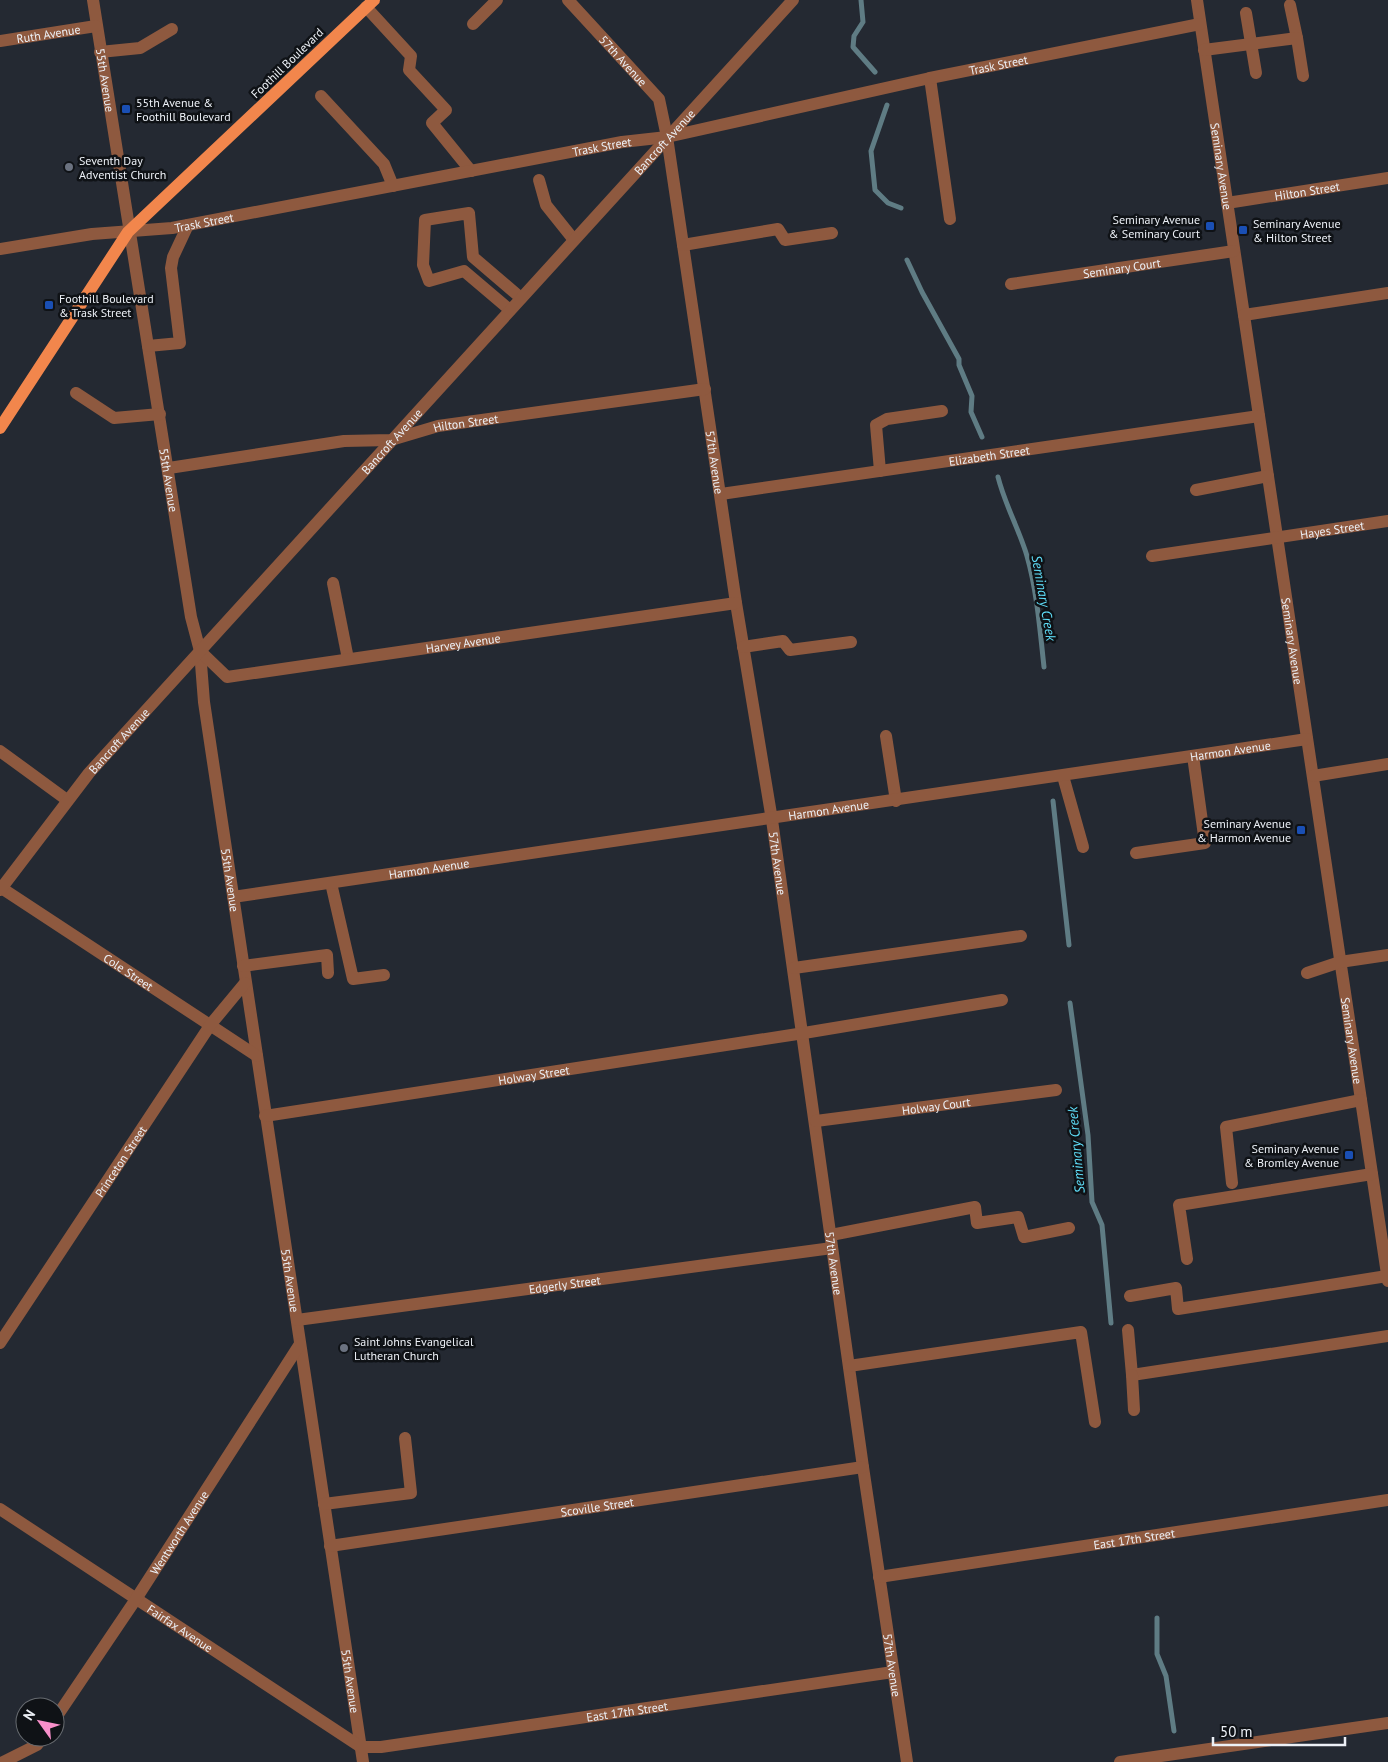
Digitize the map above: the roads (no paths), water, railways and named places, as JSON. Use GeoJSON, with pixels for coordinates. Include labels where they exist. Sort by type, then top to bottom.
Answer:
{"type":"FeatureCollection","features":[{"type":"Feature","properties":{"kind":"main road","name":"Foothill Boulevard"},"geometry":{"type":"LineString","coordinates":[[0,428],[128,232],[370,4]]}},
{"type":"Feature","properties":{"kind":"street","name":"55th Avenue"},"geometry":{"type":"LineString","coordinates":[[93,0],[128,232],[169,468],[190,617],[200,651],[204,702],[232,897],[363,1762]]}},
{"type":"Feature","properties":{"kind":"street"},"geometry":{"type":"LineString","coordinates":[[473,24],[497,0]]}},
{"type":"Feature","properties":{"kind":"street","name":"57th Avenue"},"geometry":{"type":"LineString","coordinates":[[568,0],[659,100],[667,137],[736,603],[772,820],[804,1034],[863,1468],[907,1762]]}},
{"type":"Feature","properties":{"kind":"street","name":"Bancroft Avenue"},"geometry":{"type":"LineString","coordinates":[[0,889],[95,765],[793,0]]}},
{"type":"Feature","properties":{"kind":"street","name":"Seminary Avenue"},"geometry":{"type":"LineString","coordinates":[[1196,0],[1372,1174],[1382,1205],[1388,1278]]}},
{"type":"Feature","properties":{"kind":"street"},"geometry":{"type":"LineString","coordinates":[[370,4],[411,56],[409,70],[446,110],[432,123],[471,171]]}},
{"type":"Feature","properties":{"kind":"street"},"geometry":{"type":"LineString","coordinates":[[1290,5],[1303,76]]}},
{"type":"Feature","properties":{"kind":"street"},"geometry":{"type":"LineString","coordinates":[[1246,13],[1256,73]]}},
{"type":"Feature","properties":{"kind":"street","name":"Trask Street"},"geometry":{"type":"LineString","coordinates":[[0,249],[92,234],[188,225],[622,142],[667,137],[930,78],[1200,24]]}},
{"type":"Feature","properties":{"kind":"street","name":"Ruth Avenue"},"geometry":{"type":"LineString","coordinates":[[0,41],[96,26]]}},
{"type":"Feature","properties":{"kind":"street"},"geometry":{"type":"LineString","coordinates":[[100,52],[140,48],[172,29]]}},
{"type":"Feature","properties":{"kind":"street"},"geometry":{"type":"LineString","coordinates":[[1204,50],[1297,38]]}},
{"type":"Feature","properties":{"kind":"street"},"geometry":{"type":"LineString","coordinates":[[930,78],[950,218]]}},
{"type":"Feature","properties":{"kind":"street"},"geometry":{"type":"LineString","coordinates":[[321,96],[384,164],[394,186]]}},
{"type":"Feature","properties":{"kind":"street","name":"Hilton Street"},"geometry":{"type":"LineString","coordinates":[[1227,203],[1388,178]]}},
{"type":"Feature","properties":{"kind":"street"},"geometry":{"type":"LineString","coordinates":[[539,180],[546,205],[574,240]]}},
{"type":"Feature","properties":{"kind":"street"},"geometry":{"type":"LineString","coordinates":[[510,310],[464,270],[429,281],[423,265],[425,220],[469,212],[473,257],[520,298]]}},
{"type":"Feature","properties":{"kind":"street"},"geometry":{"type":"LineString","coordinates":[[148,346],[180,343],[171,268],[173,257],[188,225]]}},
{"type":"Feature","properties":{"kind":"street"},"geometry":{"type":"LineString","coordinates":[[683,245],[778,229],[786,240],[832,233]]}},
{"type":"Feature","properties":{"kind":"street","name":"Seminary Court"},"geometry":{"type":"LineString","coordinates":[[1011,284],[1234,252]]}},
{"type":"Feature","properties":{"kind":"street"},"geometry":{"type":"LineString","coordinates":[[1244,315],[1388,293]]}},
{"type":"Feature","properties":{"kind":"street","name":"Hilton Street"},"geometry":{"type":"LineString","coordinates":[[169,468],[344,441],[391,440],[438,426],[705,389]]}},
{"type":"Feature","properties":{"kind":"street"},"geometry":{"type":"LineString","coordinates":[[76,393],[114,418],[160,414]]}},
{"type":"Feature","properties":{"kind":"street"},"geometry":{"type":"LineString","coordinates":[[880,471],[876,425],[887,419],[942,411]]}},
{"type":"Feature","properties":{"kind":"street","name":"Elizabeth Street"},"geometry":{"type":"LineString","coordinates":[[721,494],[1258,416]]}},
{"type":"Feature","properties":{"kind":"street"},"geometry":{"type":"LineString","coordinates":[[1196,490],[1268,476]]}},
{"type":"Feature","properties":{"kind":"street","name":"Hayes Street"},"geometry":{"type":"LineString","coordinates":[[1152,556],[1388,520]]}},
{"type":"Feature","properties":{"kind":"street"},"geometry":{"type":"LineString","coordinates":[[333,583],[348,659]]}},
{"type":"Feature","properties":{"kind":"street","name":"Harvey Avenue"},"geometry":{"type":"LineString","coordinates":[[200,651],[227,676],[736,603]]}},
{"type":"Feature","properties":{"kind":"street"},"geometry":{"type":"LineString","coordinates":[[743,647],[783,641],[790,650],[851,642]]}},
{"type":"Feature","properties":{"kind":"street"},"geometry":{"type":"LineString","coordinates":[[886,736],[896,801]]}},
{"type":"Feature","properties":{"kind":"street","name":"Harmon Avenue"},"geometry":{"type":"LineString","coordinates":[[232,897],[772,820],[1307,739]]}},
{"type":"Feature","properties":{"kind":"street"},"geometry":{"type":"LineString","coordinates":[[0,751],[67,800]]}},
{"type":"Feature","properties":{"kind":"street"},"geometry":{"type":"LineString","coordinates":[[1136,852],[1205,843],[1193,756]]}},
{"type":"Feature","properties":{"kind":"street"},"geometry":{"type":"LineString","coordinates":[[1312,776],[1388,764]]}},
{"type":"Feature","properties":{"kind":"street"},"geometry":{"type":"LineString","coordinates":[[1064,776],[1083,848]]}},
{"type":"Feature","properties":{"kind":"street"},"geometry":{"type":"LineString","coordinates":[[331,883],[354,979],[384,975]]}},
{"type":"Feature","properties":{"kind":"street","name":"Cole Street"},"geometry":{"type":"LineString","coordinates":[[0,889],[211,1024],[257,1056]]}},
{"type":"Feature","properties":{"kind":"street"},"geometry":{"type":"LineString","coordinates":[[794,968],[1021,936]]}},
{"type":"Feature","properties":{"kind":"street"},"geometry":{"type":"LineString","coordinates":[[1308,973],[1340,962],[1388,955]]}},
{"type":"Feature","properties":{"kind":"street"},"geometry":{"type":"LineString","coordinates":[[243,966],[327,956],[328,973]]}},
{"type":"Feature","properties":{"kind":"street","name":"Princeton Street"},"geometry":{"type":"LineString","coordinates":[[0,1343],[211,1024],[245,983]]}},
{"type":"Feature","properties":{"kind":"street","name":"Holway Street"},"geometry":{"type":"LineString","coordinates":[[265,1116],[804,1034],[1002,1000]]}},
{"type":"Feature","properties":{"kind":"street","name":"Holway Court"},"geometry":{"type":"LineString","coordinates":[[816,1121],[1056,1090]]}},
{"type":"Feature","properties":{"kind":"street"},"geometry":{"type":"LineString","coordinates":[[1232,1183],[1226,1127],[1361,1100]]}},
{"type":"Feature","properties":{"kind":"street"},"geometry":{"type":"LineString","coordinates":[[1187,1259],[1179,1205],[1372,1174]]}},
{"type":"Feature","properties":{"kind":"street"},"geometry":{"type":"LineString","coordinates":[[831,1235],[975,1207],[977,1223],[1018,1217],[1024,1237],[1068,1228]]}},
{"type":"Feature","properties":{"kind":"street","name":"Edgerly Street"},"geometry":{"type":"LineString","coordinates":[[297,1320],[832,1248]]}},
{"type":"Feature","properties":{"kind":"street"},"geometry":{"type":"LineString","coordinates":[[1130,1296],[1176,1288],[1178,1309],[1388,1278]]}},
{"type":"Feature","properties":{"kind":"street"},"geometry":{"type":"LineString","coordinates":[[1128,1330],[1134,1410]]}},
{"type":"Feature","properties":{"kind":"street"},"geometry":{"type":"LineString","coordinates":[[849,1366],[1080,1332],[1094,1422]]}},
{"type":"Feature","properties":{"kind":"street"},"geometry":{"type":"LineString","coordinates":[[1132,1375],[1388,1336]]}},
{"type":"Feature","properties":{"kind":"street","name":"Wentworth Avenue"},"geometry":{"type":"LineString","coordinates":[[65,1704],[136,1599],[300,1344]]}},
{"type":"Feature","properties":{"kind":"street"},"geometry":{"type":"LineString","coordinates":[[324,1504],[411,1493],[405,1438]]}},
{"type":"Feature","properties":{"kind":"street","name":"Scoville Street"},"geometry":{"type":"LineString","coordinates":[[330,1546],[863,1468]]}},
{"type":"Feature","properties":{"kind":"street","name":"East 17th Street"},"geometry":{"type":"LineString","coordinates":[[879,1578],[1388,1500]]}},
{"type":"Feature","properties":{"kind":"street","name":"Fairfax Avenue"},"geometry":{"type":"LineString","coordinates":[[0,1509],[361,1746]]}},
{"type":"Feature","properties":{"kind":"street","name":"East 17th Street"},"geometry":{"type":"LineString","coordinates":[[361,1746],[381,1747],[893,1672]]}},
{"type":"Feature","properties":{"kind":"street"},"geometry":{"type":"LineString","coordinates":[[1120,1762],[1388,1723]]}},
{"type":"Feature","properties":{"kind":"street"},"geometry":{"type":"LineString","coordinates":[[3,1762],[33,1747]]}},
{"type":"Feature","properties":{"kind":"waterway","name":"Seminary Creek"},"geometry":{"type":"LineString","coordinates":[[861,0],[863,22],[854,36],[853,47],[875,72]]}},
{"type":"Feature","properties":{"kind":"waterway","name":"Seminary Creek"},"geometry":{"type":"LineString","coordinates":[[887,105],[871,151],[875,190],[888,203],[901,208]]}},
{"type":"Feature","properties":{"kind":"waterway","name":"Seminary Creek"},"geometry":{"type":"LineString","coordinates":[[907,260],[922,292],[959,359],[959,365],[972,396],[971,412],[982,437]]}},
{"type":"Feature","properties":{"kind":"waterway","name":"Seminary Creek"},"geometry":{"type":"LineString","coordinates":[[998,477],[1024,546],[1030,569],[1038,611],[1044,667]]}},
{"type":"Feature","properties":{"kind":"waterway","name":"Seminary Creek"},"geometry":{"type":"LineString","coordinates":[[1053,801],[1069,945]]}},
{"type":"Feature","properties":{"kind":"waterway","name":"Seminary Creek"},"geometry":{"type":"LineString","coordinates":[[1070,1003],[1088,1135],[1092,1202],[1102,1225],[1111,1323]]}},
{"type":"Feature","properties":{"kind":"waterway","name":"Seminary Creek"},"geometry":{"type":"LineString","coordinates":[[1157,1618],[1157,1654],[1166,1676],[1174,1731]]}},
{"type":"Feature","properties":{"kind":"place","name":"55th Avenue & Foothill Boulevard"},"geometry":{"type":"Point","coordinates":[126,109]}},
{"type":"Feature","properties":{"kind":"place","name":"Seventh Day Adventist Church"},"geometry":{"type":"Point","coordinates":[69,167]}},
{"type":"Feature","properties":{"kind":"place","name":"Seminary Avenue & Seminary Court"},"geometry":{"type":"Point","coordinates":[1210,226]}},
{"type":"Feature","properties":{"kind":"place","name":"Seminary Avenue & Hilton Street"},"geometry":{"type":"Point","coordinates":[1243,230]}},
{"type":"Feature","properties":{"kind":"place","name":"Foothill Boulevard & Trask Street"},"geometry":{"type":"Point","coordinates":[49,305]}},
{"type":"Feature","properties":{"kind":"place","name":"Seminary Avenue & Harmon Avenue"},"geometry":{"type":"Point","coordinates":[1301,830]}},
{"type":"Feature","properties":{"kind":"place","name":"Seminary Avenue & Bromley Avenue"},"geometry":{"type":"Point","coordinates":[1349,1155]}},
{"type":"Feature","properties":{"kind":"place","name":"Saint Johns Evangelical Lutheran Church"},"geometry":{"type":"Point","coordinates":[344,1348]}}]}
